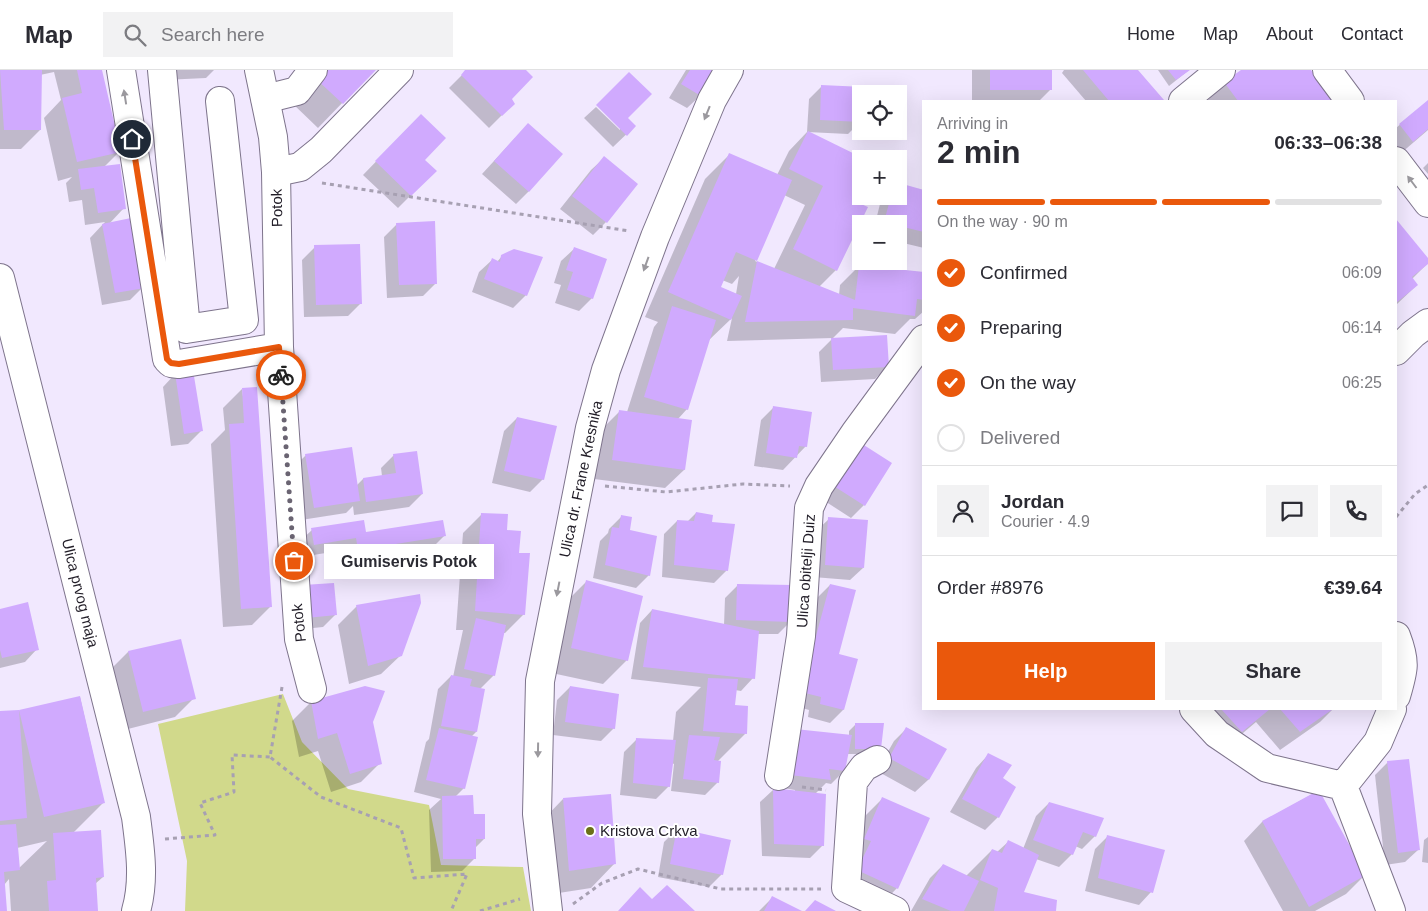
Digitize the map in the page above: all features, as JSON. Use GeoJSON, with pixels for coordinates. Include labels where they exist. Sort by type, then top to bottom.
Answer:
{"type":"FeatureCollection","features":[{"type":"Feature","properties":{"kind":"street"},"geometry":{"type":"LineString","coordinates":[[121,70],[167,359],[171,363],[179,364],[279,347]]}},
{"type":"Feature","properties":{"kind":"street"},"geometry":{"type":"LineString","coordinates":[[162,70],[186,329],[244,320],[220,101]]}},
{"type":"Feature","properties":{"kind":"street","name":"Potok"},"geometry":{"type":"LineString","coordinates":[[259,70],[273,137],[276,172],[279,347],[299,639],[312,689]]}},
{"type":"Feature","properties":{"kind":"street"},"geometry":{"type":"LineString","coordinates":[[265,98],[297,90],[313,70]]}},
{"type":"Feature","properties":{"kind":"street"},"geometry":{"type":"LineString","coordinates":[[276,172],[300,167],[322,150],[399,70]]}},
{"type":"Feature","properties":{"kind":"street","name":"Ulica dr. Frane Kresnika"},"geometry":{"type":"LineString","coordinates":[[559,909],[536,814],[540,681],[590,428],[606,370],[655,237],[712,100],[729,70]]}},
{"type":"Feature","properties":{"kind":"street"},"geometry":{"type":"LineString","coordinates":[[1184,100],[1221,70]]}},
{"type":"Feature","properties":{"kind":"street"},"geometry":{"type":"LineString","coordinates":[[1327,70],[1349,100]]}},
{"type":"Feature","properties":{"kind":"street"},"geometry":{"type":"LineString","coordinates":[[1397,163],[1428,203]]}},
{"type":"Feature","properties":{"kind":"street","name":"Ulica prvog maja"},"geometry":{"type":"LineString","coordinates":[[0,278],[136,817],[141,862],[141,887],[136,911]]}},
{"type":"Feature","properties":{"kind":"street","name":"Ulica obitelji Duiz"},"geometry":{"type":"LineString","coordinates":[[788,781],[801,636],[809,508],[819,486],[855,433],[922,342]]}},
{"type":"Feature","properties":{"kind":"street"},"geometry":{"type":"LineString","coordinates":[[1397,639],[1402,652],[1404,670],[1397,693]]}},
{"type":"Feature","properties":{"kind":"street"},"geometry":{"type":"LineString","coordinates":[[1195,710],[1217,734],[1267,768],[1343,786]]}},
{"type":"Feature","properties":{"kind":"street"},"geometry":{"type":"LineString","coordinates":[[1343,786],[1378,742],[1392,710]]}},
{"type":"Feature","properties":{"kind":"street"},"geometry":{"type":"LineString","coordinates":[[877,760],[864,767],[854,782],[846,888],[895,911]]}},
{"type":"Feature","properties":{"kind":"street"},"geometry":{"type":"LineString","coordinates":[[1343,786],[1391,911]]}},
{"type":"Feature","properties":{"kind":"path"},"geometry":{"type":"LineString","coordinates":[[314,182],[629,231]]}},
{"type":"Feature","properties":{"kind":"path"},"geometry":{"type":"LineString","coordinates":[[599,485],[666,492],[743,484],[797,486]]}},
{"type":"Feature","properties":{"kind":"path"},"geometry":{"type":"LineString","coordinates":[[1397,516],[1414,494],[1428,485]]}},
{"type":"Feature","properties":{"kind":"path"},"geometry":{"type":"LineString","coordinates":[[270,757],[283,683]]}},
{"type":"Feature","properties":{"kind":"path"},"geometry":{"type":"LineString","coordinates":[[165,839],[215,835],[200,803],[234,792],[232,755],[270,757],[321,797],[401,828],[414,878],[467,874],[451,911]]}},
{"type":"Feature","properties":{"kind":"path"},"geometry":{"type":"LineString","coordinates":[[788,781],[833,790]]}},
{"type":"Feature","properties":{"kind":"path"},"geometry":{"type":"LineString","coordinates":[[559,909],[602,883],[638,869],[721,889],[846,888]]}},
{"type":"Feature","properties":{"kind":"path"},"geometry":{"type":"LineString","coordinates":[[480,911],[524,898]]}},
{"type":"Feature","properties":{"kind":"green space"},"geometry":{"type":"Polygon","coordinates":[[[283,694],[302,742],[348,789],[429,805],[441,865],[523,867],[531,911],[185,911],[187,861],[158,724],[283,694]]]}},
{"type":"Feature","properties":{"kind":"building"},"geometry":{"type":"Polygon","coordinates":[[[0,70],[42,70],[41,130],[4,130],[0,70]]]}},
{"type":"Feature","properties":{"kind":"building"},"geometry":{"type":"Polygon","coordinates":[[[77,70],[102,70],[121,152],[77,162],[62,98],[82,93],[77,70]]]}},
{"type":"Feature","properties":{"kind":"building"},"geometry":{"type":"Polygon","coordinates":[[[322,70],[376,70],[343,104],[315,78],[322,70]]]}},
{"type":"Feature","properties":{"kind":"building"},"geometry":{"type":"Polygon","coordinates":[[[465,70],[526,70],[533,77],[512,99],[515,104],[502,116],[461,75],[465,70]]]}},
{"type":"Feature","properties":{"kind":"building"},"geometry":{"type":"Polygon","coordinates":[[[690,70],[717,70],[701,96],[681,84],[690,70]]]}},
{"type":"Feature","properties":{"kind":"building"},"geometry":{"type":"Polygon","coordinates":[[[990,70],[1052,70],[1052,90],[990,90],[990,70]]]}},
{"type":"Feature","properties":{"kind":"building"},"geometry":{"type":"Polygon","coordinates":[[[1083,70],[1138,70],[1164,100],[1108,100],[1083,70]]]}},
{"type":"Feature","properties":{"kind":"building"},"geometry":{"type":"Polygon","coordinates":[[[1168,70],[1190,70],[1176,80],[1168,70]]]}},
{"type":"Feature","properties":{"kind":"building"},"geometry":{"type":"Polygon","coordinates":[[[1241,70],[1311,70],[1332,100],[1237,100],[1224,82],[1241,70]]]}},
{"type":"Feature","properties":{"kind":"building"},"geometry":{"type":"Polygon","coordinates":[[[629,72],[652,94],[628,118],[636,126],[627,136],[596,105],[629,72]]]}},
{"type":"Feature","properties":{"kind":"building"},"geometry":{"type":"Polygon","coordinates":[[[821,85],[852,86],[852,122],[820,120],[821,85]]]}},
{"type":"Feature","properties":{"kind":"building"},"geometry":{"type":"Polygon","coordinates":[[[1428,100],[1428,129],[1413,142],[1399,124],[1428,100]]]}},
{"type":"Feature","properties":{"kind":"building"},"geometry":{"type":"Polygon","coordinates":[[[421,114],[446,138],[425,160],[437,171],[411,196],[375,161],[421,114]]]}},
{"type":"Feature","properties":{"kind":"building"},"geometry":{"type":"Polygon","coordinates":[[[528,123],[563,154],[529,192],[494,161],[528,123]]]}},
{"type":"Feature","properties":{"kind":"building"},"geometry":{"type":"Polygon","coordinates":[[[808,131],[852,153],[852,205],[868,207],[864,215],[852,215],[852,240],[837,271],[793,249],[823,186],[789,169],[808,131]]]}},
{"type":"Feature","properties":{"kind":"building"},"geometry":{"type":"Polygon","coordinates":[[[729,153],[792,180],[757,261],[736,252],[721,287],[742,296],[731,320],[668,292],[729,153]]]}},
{"type":"Feature","properties":{"kind":"building"},"geometry":{"type":"Polygon","coordinates":[[[604,156],[638,184],[607,223],[572,196],[604,156]]]}},
{"type":"Feature","properties":{"kind":"building"},"geometry":{"type":"Polygon","coordinates":[[[120,164],[126,209],[98,213],[94,188],[81,190],[78,169],[120,164]]]}},
{"type":"Feature","properties":{"kind":"building"},"geometry":{"type":"Polygon","coordinates":[[[907,185],[922,189],[922,232],[907,228],[907,215],[886,215],[889,205],[907,205],[907,185]]]}},
{"type":"Feature","properties":{"kind":"building"},"geometry":{"type":"Polygon","coordinates":[[[131,218],[145,288],[115,293],[102,224],[131,218]]]}},
{"type":"Feature","properties":{"kind":"building"},"geometry":{"type":"Polygon","coordinates":[[[1397,220],[1428,258],[1428,264],[1412,277],[1418,285],[1397,302],[1397,220]]]}},
{"type":"Feature","properties":{"kind":"building"},"geometry":{"type":"Polygon","coordinates":[[[435,221],[437,284],[399,285],[396,223],[435,221]]]}},
{"type":"Feature","properties":{"kind":"building"},"geometry":{"type":"Polygon","coordinates":[[[360,244],[362,304],[316,305],[314,245],[360,244]]]}},
{"type":"Feature","properties":{"kind":"building"},"geometry":{"type":"Polygon","coordinates":[[[574,247],[607,259],[593,299],[567,290],[573,272],[566,270],[574,247]]]}},
{"type":"Feature","properties":{"kind":"building"},"geometry":{"type":"Polygon","coordinates":[[[514,249],[543,257],[527,296],[484,279],[492,258],[500,262],[501,255],[514,249]]]}},
{"type":"Feature","properties":{"kind":"building"},"geometry":{"type":"Polygon","coordinates":[[[757,261],[855,300],[858,270],[922,272],[922,300],[917,299],[915,316],[853,308],[853,320],[745,322],[757,261]]]}},
{"type":"Feature","properties":{"kind":"building"},"geometry":{"type":"Polygon","coordinates":[[[672,306],[716,320],[688,410],[644,397],[672,306]]]}},
{"type":"Feature","properties":{"kind":"building"},"geometry":{"type":"Polygon","coordinates":[[[887,335],[889,367],[833,370],[831,338],[887,335]]]}},
{"type":"Feature","properties":{"kind":"building"},"geometry":{"type":"Polygon","coordinates":[[[193,370],[203,431],[184,434],[175,373],[193,370]]]}},
{"type":"Feature","properties":{"kind":"building"},"geometry":{"type":"Polygon","coordinates":[[[257,387],[272,607],[241,609],[229,424],[244,423],[242,388],[257,387]]]}},
{"type":"Feature","properties":{"kind":"building"},"geometry":{"type":"Polygon","coordinates":[[[773,406],[812,412],[807,447],[799,446],[797,458],[766,453],[773,406]]]}},
{"type":"Feature","properties":{"kind":"building"},"geometry":{"type":"Polygon","coordinates":[[[619,410],[692,420],[685,470],[612,460],[619,410]]]}},
{"type":"Feature","properties":{"kind":"building"},"geometry":{"type":"Polygon","coordinates":[[[517,417],[557,426],[544,480],[504,471],[517,417]]]}},
{"type":"Feature","properties":{"kind":"building"},"geometry":{"type":"Polygon","coordinates":[[[856,440],[892,463],[865,506],[829,483],[856,440]]]}},
{"type":"Feature","properties":{"kind":"building"},"geometry":{"type":"Polygon","coordinates":[[[352,447],[360,501],[314,508],[305,454],[352,447]]]}},
{"type":"Feature","properties":{"kind":"building"},"geometry":{"type":"Polygon","coordinates":[[[417,451],[423,494],[366,502],[363,478],[396,473],[393,454],[417,451]]]}},
{"type":"Feature","properties":{"kind":"building"},"geometry":{"type":"Polygon","coordinates":[[[696,512],[713,515],[712,522],[735,524],[728,571],[674,565],[677,520],[694,521],[696,512]]]}},
{"type":"Feature","properties":{"kind":"building"},"geometry":{"type":"Polygon","coordinates":[[[481,513],[508,514],[507,530],[521,531],[519,553],[530,553],[525,615],[475,611],[481,513]]]}},
{"type":"Feature","properties":{"kind":"building"},"geometry":{"type":"Polygon","coordinates":[[[621,515],[632,517],[630,530],[657,536],[650,576],[605,565],[612,527],[619,528],[621,515]]]}},
{"type":"Feature","properties":{"kind":"building"},"geometry":{"type":"Polygon","coordinates":[[[828,517],[868,520],[864,568],[825,565],[828,517]]]}},
{"type":"Feature","properties":{"kind":"building"},"geometry":{"type":"Polygon","coordinates":[[[364,520],[366,532],[443,520],[446,536],[358,550],[356,538],[314,545],[311,528],[364,520]]]}},
{"type":"Feature","properties":{"kind":"building"},"geometry":{"type":"Polygon","coordinates":[[[586,580],[643,596],[628,661],[571,648],[586,580]]]}},
{"type":"Feature","properties":{"kind":"building"},"geometry":{"type":"Polygon","coordinates":[[[334,583],[337,615],[306,618],[303,585],[334,583]]]}},
{"type":"Feature","properties":{"kind":"building"},"geometry":{"type":"Polygon","coordinates":[[[737,584],[793,585],[792,622],[736,620],[737,584]]]}},
{"type":"Feature","properties":{"kind":"building"},"geometry":{"type":"Polygon","coordinates":[[[830,584],[856,590],[839,654],[858,659],[844,710],[820,704],[821,697],[801,692],[830,584]]]}},
{"type":"Feature","properties":{"kind":"building"},"geometry":{"type":"Polygon","coordinates":[[[420,594],[421,603],[402,656],[368,666],[356,605],[420,594]]]}},
{"type":"Feature","properties":{"kind":"building"},"geometry":{"type":"Polygon","coordinates":[[[28,602],[39,650],[2,658],[0,650],[0,609],[28,602]]]}},
{"type":"Feature","properties":{"kind":"building"},"geometry":{"type":"Polygon","coordinates":[[[652,609],[759,631],[755,679],[643,667],[652,609]]]}},
{"type":"Feature","properties":{"kind":"building"},"geometry":{"type":"Polygon","coordinates":[[[476,618],[506,625],[495,676],[464,669],[476,618]]]}},
{"type":"Feature","properties":{"kind":"building"},"geometry":{"type":"Polygon","coordinates":[[[181,639],[196,699],[143,712],[128,651],[181,639]]]}},
{"type":"Feature","properties":{"kind":"building"},"geometry":{"type":"Polygon","coordinates":[[[451,675],[472,679],[470,686],[485,689],[477,732],[441,726],[451,675]]]}},
{"type":"Feature","properties":{"kind":"building"},"geometry":{"type":"Polygon","coordinates":[[[708,678],[738,679],[735,705],[748,706],[747,734],[703,731],[708,678]]]}},
{"type":"Feature","properties":{"kind":"building"},"geometry":{"type":"Polygon","coordinates":[[[365,686],[385,691],[373,722],[382,764],[350,774],[337,733],[318,739],[311,701],[365,686]]]}},
{"type":"Feature","properties":{"kind":"building"},"geometry":{"type":"Polygon","coordinates":[[[570,686],[619,694],[615,729],[565,722],[570,686]]]}},
{"type":"Feature","properties":{"kind":"building"},"geometry":{"type":"Polygon","coordinates":[[[80,696],[105,803],[44,817],[19,710],[80,696]]]}},
{"type":"Feature","properties":{"kind":"building"},"geometry":{"type":"Polygon","coordinates":[[[19,710],[27,818],[0,821],[0,711],[19,710]]]}},
{"type":"Feature","properties":{"kind":"building"},"geometry":{"type":"Polygon","coordinates":[[[1222,710],[1269,710],[1242,732],[1222,710]]]}},
{"type":"Feature","properties":{"kind":"building"},"geometry":{"type":"Polygon","coordinates":[[[1281,710],[1332,710],[1300,732],[1281,710]]]}},
{"type":"Feature","properties":{"kind":"building"},"geometry":{"type":"Polygon","coordinates":[[[855,723],[884,723],[881,749],[855,749],[855,723]]]}},
{"type":"Feature","properties":{"kind":"building"},"geometry":{"type":"Polygon","coordinates":[[[906,727],[947,749],[929,780],[889,758],[906,727]]]}},
{"type":"Feature","properties":{"kind":"building"},"geometry":{"type":"Polygon","coordinates":[[[439,728],[478,737],[465,789],[426,780],[439,728]]]}},
{"type":"Feature","properties":{"kind":"building"},"geometry":{"type":"Polygon","coordinates":[[[795,729],[852,735],[845,771],[829,769],[831,780],[790,775],[795,729]]]}},
{"type":"Feature","properties":{"kind":"building"},"geometry":{"type":"Polygon","coordinates":[[[689,735],[720,737],[714,760],[721,761],[719,783],[683,779],[689,735]]]}},
{"type":"Feature","properties":{"kind":"building"},"geometry":{"type":"Polygon","coordinates":[[[636,738],[676,740],[670,787],[633,783],[636,738]]]}},
{"type":"Feature","properties":{"kind":"building"},"geometry":{"type":"Polygon","coordinates":[[[988,753],[1012,765],[1003,778],[1016,787],[999,818],[962,799],[988,753]]]}},
{"type":"Feature","properties":{"kind":"building"},"geometry":{"type":"Polygon","coordinates":[[[1409,759],[1420,850],[1398,853],[1387,761],[1409,759]]]}},
{"type":"Feature","properties":{"kind":"building"},"geometry":{"type":"Polygon","coordinates":[[[773,788],[826,794],[824,846],[774,844],[773,788]]]}},
{"type":"Feature","properties":{"kind":"building"},"geometry":{"type":"Polygon","coordinates":[[[1319,790],[1366,875],[1309,907],[1262,821],[1319,790]]]}},
{"type":"Feature","properties":{"kind":"building","name":"Kristova Crkva"},"geometry":{"type":"Polygon","coordinates":[[[611,794],[616,864],[569,871],[563,798],[611,794]]]}},
{"type":"Feature","properties":{"kind":"building"},"geometry":{"type":"Polygon","coordinates":[[[473,795],[474,814],[485,814],[485,839],[476,839],[476,859],[443,859],[442,796],[473,795]]]}},
{"type":"Feature","properties":{"kind":"building"},"geometry":{"type":"Polygon","coordinates":[[[882,797],[930,818],[898,889],[857,870],[871,841],[864,839],[882,797]]]}},
{"type":"Feature","properties":{"kind":"building"},"geometry":{"type":"Polygon","coordinates":[[[1049,802],[1104,818],[1096,837],[1083,832],[1073,855],[1033,840],[1049,802]]]}},
{"type":"Feature","properties":{"kind":"building"},"geometry":{"type":"Polygon","coordinates":[[[16,824],[20,870],[4,872],[7,911],[0,911],[0,825],[16,824]]]}},
{"type":"Feature","properties":{"kind":"building"},"geometry":{"type":"Polygon","coordinates":[[[677,828],[731,840],[723,875],[670,864],[677,828]]]}},
{"type":"Feature","properties":{"kind":"building"},"geometry":{"type":"Polygon","coordinates":[[[101,830],[104,877],[96,878],[98,911],[49,911],[47,881],[56,880],[53,833],[101,830]]]}},
{"type":"Feature","properties":{"kind":"building"},"geometry":{"type":"Polygon","coordinates":[[[1107,835],[1165,850],[1153,893],[1098,878],[1107,835]]]}},
{"type":"Feature","properties":{"kind":"building"},"geometry":{"type":"Polygon","coordinates":[[[1008,840],[1039,855],[1024,892],[1057,900],[1056,911],[994,911],[998,888],[980,880],[992,849],[1002,853],[1008,840]]]}},
{"type":"Feature","properties":{"kind":"building"},"geometry":{"type":"Polygon","coordinates":[[[943,864],[979,881],[964,911],[951,911],[922,899],[943,864]]]}},
{"type":"Feature","properties":{"kind":"building"},"geometry":{"type":"Polygon","coordinates":[[[667,885],[695,911],[618,911],[640,887],[652,899],[667,885]]]}},
{"type":"Feature","properties":{"kind":"building"},"geometry":{"type":"Polygon","coordinates":[[[772,896],[802,911],[764,911],[772,896]]]}},
{"type":"Feature","properties":{"kind":"building"},"geometry":{"type":"Polygon","coordinates":[[[815,900],[836,911],[805,911],[815,900]]]}},
{"type":"Feature","properties":{"kind":"way so far"},"geometry":{"type":"LineString","coordinates":[[281,375],[294,561]]}},
{"type":"Feature","properties":{"kind":"place","name":"Gumiservis Potok"},"geometry":{"type":"Point","coordinates":[294,561]}},
{"type":"Feature","properties":{"kind":"place","name":"Kristova Crkva"},"geometry":{"type":"Point","coordinates":[590,831]}},
{"type":"Feature","properties":{"kind":"route"},"geometry":{"type":"LineString","coordinates":[[132,139],[167,359],[171,363],[179,364],[279,347],[281,375]]}}]}
